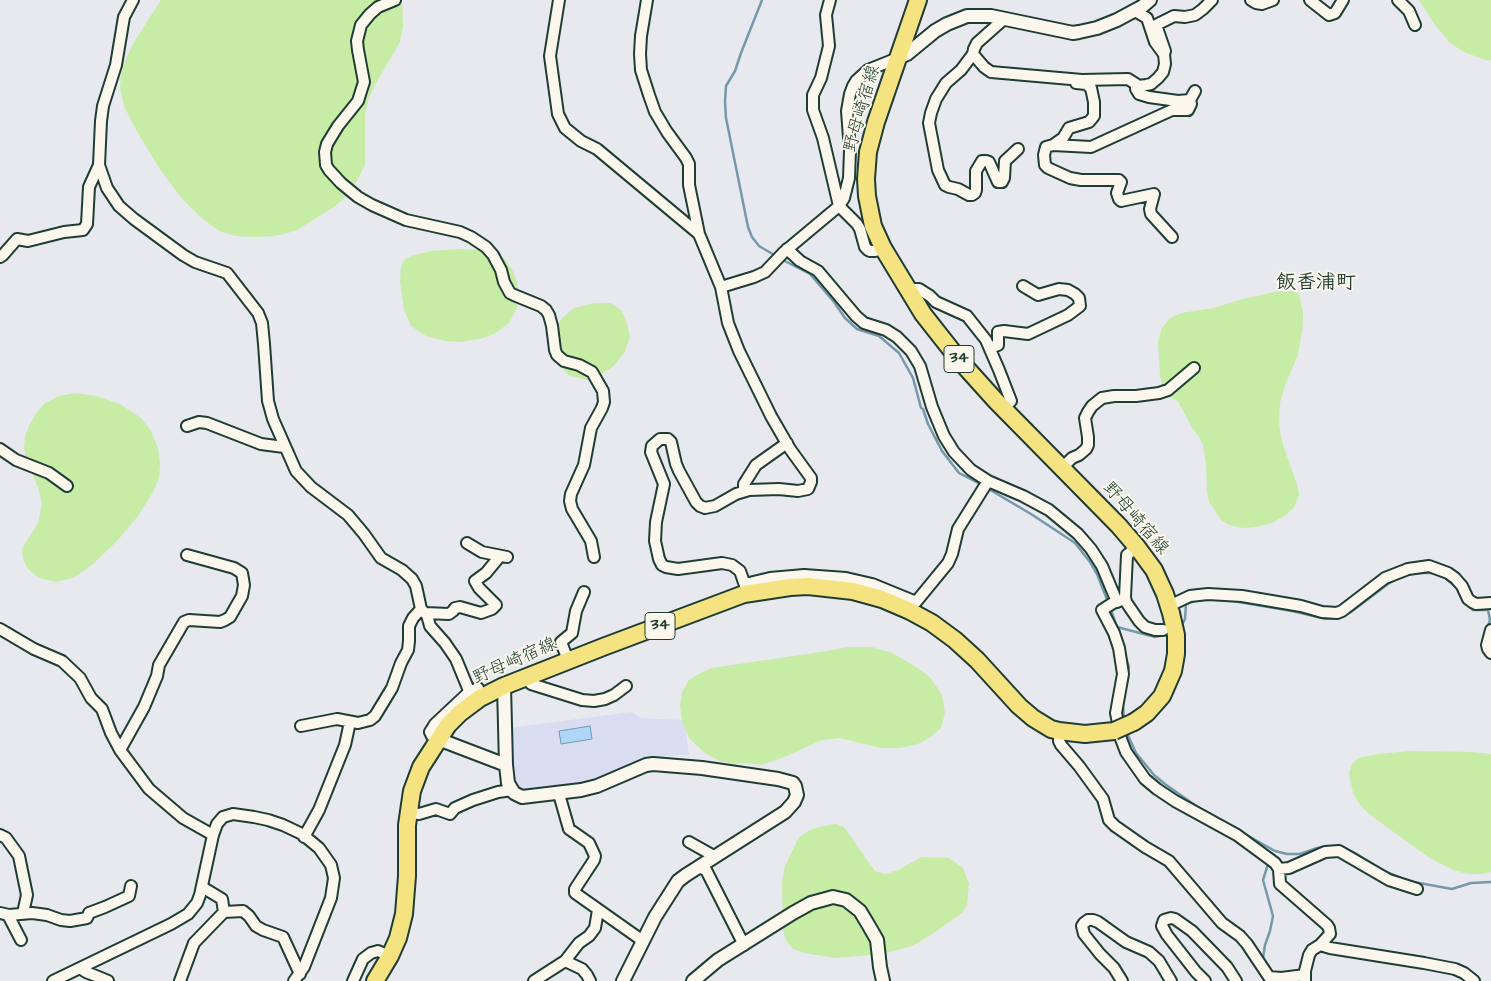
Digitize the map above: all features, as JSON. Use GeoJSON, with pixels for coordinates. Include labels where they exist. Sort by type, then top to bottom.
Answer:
{"type":"FeatureCollection","features":[{"type":"Feature","properties":{"kind":"main road","name":"野母崎宿線"},"geometry":{"type":"LineString","coordinates":[[375,981],[398,938],[404,914],[407,876],[407,825],[412,791],[421,767],[448,725],[480,698],[504,686],[746,589],[823,587],[853,591],[882,599],[910,611],[932,623],[961,645],[1019,706],[1033,718],[1051,729],[1085,734],[1114,730],[1134,722],[1147,713],[1162,696],[1173,671],[1176,654],[1169,606],[1154,570],[1119,526],[1004,409],[960,361],[923,314],[883,248],[873,226],[868,206],[866,179],[868,152],[876,122],[918,0]]}},
{"type":"Feature","properties":{"kind":"street"},"geometry":{"type":"LineString","coordinates":[[133,0],[124,17],[116,65],[103,106],[99,137],[99,166],[107,188],[119,206],[134,220],[183,255],[195,262],[227,273],[258,313],[262,323],[268,401],[272,419],[296,471],[311,487],[348,515],[381,558],[402,570],[412,579],[430,626],[445,642],[474,691],[435,724],[430,732],[432,736],[506,764]]}},
{"type":"Feature","properties":{"kind":"street"},"geometry":{"type":"LineString","coordinates":[[395,0],[378,7],[362,25],[357,41],[364,82],[358,100],[327,144],[325,152],[326,165],[340,183],[358,197],[406,220],[460,232],[486,247],[493,255],[510,292],[514,296],[541,306],[546,310],[552,326],[557,356],[564,361],[579,365],[592,372],[603,391],[604,402],[591,428],[584,465],[571,494],[570,501],[572,509],[590,541],[594,557]]}},
{"type":"Feature","properties":{"kind":"street"},"geometry":{"type":"LineString","coordinates":[[647,0],[641,36],[641,70],[655,112],[686,158],[689,185],[699,234],[721,287],[728,323],[739,351],[753,382],[787,444],[811,478],[808,489],[798,491],[749,490],[710,508],[700,506],[679,471],[670,441],[668,439],[660,439],[652,446],[652,455],[664,484],[655,533],[659,559],[662,565],[669,569],[674,569],[727,564],[738,568],[746,589],[770,578],[804,575],[846,578],[872,584],[916,602],[948,563],[958,530],[988,481]]}},
{"type":"Feature","properties":{"kind":"street"},"geometry":{"type":"LineString","coordinates":[[830,0],[826,15],[829,46],[821,78],[813,95],[813,110],[823,138],[839,206],[857,224],[865,247],[868,250],[875,251],[883,248]]}},
{"type":"Feature","properties":{"kind":"street","name":"野母崎宿線"},"geometry":{"type":"LineString","coordinates":[[721,287],[766,272],[785,251],[839,206],[844,198],[849,178],[850,152],[847,111],[850,94],[856,80],[868,70],[901,51],[907,54],[936,32],[960,18],[978,15],[1073,33],[1098,28],[1135,11],[1150,0]]}},
{"type":"Feature","properties":{"kind":"street"},"geometry":{"type":"LineString","coordinates":[[973,54],[991,72],[1082,80],[1119,78],[1128,79],[1139,86],[1151,84],[1158,78],[1165,64],[1164,54],[1166,51],[1156,25],[1174,16],[1185,17],[1195,15],[1212,0]]}},
{"type":"Feature","properties":{"kind":"street"},"geometry":{"type":"LineString","coordinates":[[1251,0],[1262,4],[1273,0]]}},
{"type":"Feature","properties":{"kind":"street"},"geometry":{"type":"LineString","coordinates":[[1310,0],[1329,15],[1334,13],[1343,0]]}},
{"type":"Feature","properties":{"kind":"street"},"geometry":{"type":"LineString","coordinates":[[1398,0],[1409,11],[1415,25]]}},
{"type":"Feature","properties":{"kind":"street"},"geometry":{"type":"LineString","coordinates":[[556,3],[550,56],[558,114],[565,128],[581,141],[597,149],[699,234]]}},
{"type":"Feature","properties":{"kind":"street"},"geometry":{"type":"LineString","coordinates":[[1135,11],[1148,18],[1155,42],[1164,54]]}},
{"type":"Feature","properties":{"kind":"street"},"geometry":{"type":"LineString","coordinates":[[1004,19],[977,43],[973,54],[961,70],[946,83],[936,99],[928,123],[938,170],[945,185],[972,195],[976,190],[976,171],[982,161],[989,162],[998,182],[1002,182],[1005,161],[1018,149]]}},
{"type":"Feature","properties":{"kind":"street"},"geometry":{"type":"LineString","coordinates":[[1047,78],[1052,81],[1088,85],[1091,88],[1094,102],[1092,120],[1069,128],[1065,136],[1053,145]]}},
{"type":"Feature","properties":{"kind":"street"},"geometry":{"type":"LineString","coordinates":[[1136,84],[1137,92],[1149,97],[1178,101],[1192,95],[1191,104],[1188,110],[1172,110],[1091,146],[1053,145],[1046,147],[1044,150],[1044,161],[1048,168],[1070,178],[1081,180],[1119,180],[1121,182],[1117,193],[1121,201],[1154,194],[1150,209],[1151,214],[1172,237]]}},
{"type":"Feature","properties":{"kind":"street"},"geometry":{"type":"LineString","coordinates":[[0,257],[4,255],[17,239],[28,241],[64,232],[83,230],[87,224],[89,187],[99,166]]}},
{"type":"Feature","properties":{"kind":"street"},"geometry":{"type":"LineString","coordinates":[[785,251],[818,271],[860,319],[871,326],[886,330],[897,337],[911,351],[920,366],[932,407],[944,436],[954,452],[971,470],[988,481],[1049,510],[1078,534],[1099,561],[1115,603]]}},
{"type":"Feature","properties":{"kind":"street"},"geometry":{"type":"LineString","coordinates":[[990,348],[998,345],[998,332],[1028,334],[1068,315],[1080,306],[1079,298],[1068,290],[1054,290],[1038,295],[1023,286]]}},
{"type":"Feature","properties":{"kind":"street"},"geometry":{"type":"LineString","coordinates":[[910,292],[915,289],[919,290],[936,302],[967,316],[986,340],[1000,370],[1010,401],[1004,409]]}},
{"type":"Feature","properties":{"kind":"street"},"geometry":{"type":"LineString","coordinates":[[1062,468],[1072,458],[1086,449],[1088,438],[1085,418],[1092,406],[1102,398],[1159,393],[1168,390],[1194,368]]}},
{"type":"Feature","properties":{"kind":"street"},"geometry":{"type":"LineString","coordinates":[[186,426],[199,422],[207,423],[261,444],[284,447]]}},
{"type":"Feature","properties":{"kind":"street"},"geometry":{"type":"LineString","coordinates":[[744,491],[744,484],[756,465],[787,444]]}},
{"type":"Feature","properties":{"kind":"street"},"geometry":{"type":"LineString","coordinates":[[0,450],[16,460],[48,473],[67,486]]}},
{"type":"Feature","properties":{"kind":"street"},"geometry":{"type":"LineString","coordinates":[[301,726],[342,719],[358,722],[370,720],[375,716],[392,688],[408,650],[409,626],[413,618],[423,611],[449,614],[455,608],[460,607],[481,613],[492,610],[496,605],[479,588],[476,581],[503,556],[482,552],[467,543]]}},
{"type":"Feature","properties":{"kind":"street"},"geometry":{"type":"LineString","coordinates":[[1115,603],[1127,555],[1137,547]]}},
{"type":"Feature","properties":{"kind":"street"},"geometry":{"type":"LineString","coordinates":[[120,750],[144,707],[159,665],[184,622],[189,620],[220,622],[225,620],[230,617],[242,596],[244,585],[242,573],[234,568],[187,555]]}},
{"type":"Feature","properties":{"kind":"street"},"geometry":{"type":"LineString","coordinates":[[1169,606],[1190,596],[1208,594],[1242,596],[1301,606],[1322,612],[1337,613],[1385,578],[1408,569],[1429,566],[1448,573],[1455,578],[1462,586],[1468,600],[1476,604],[1491,603]]}},
{"type":"Feature","properties":{"kind":"street"},"geometry":{"type":"LineString","coordinates":[[568,660],[561,642],[572,633],[576,611],[584,592]]}},
{"type":"Feature","properties":{"kind":"street"},"geometry":{"type":"LineString","coordinates":[[1171,630],[1155,630],[1145,626],[1134,615],[1126,602],[1115,603],[1102,610],[1114,633],[1122,664],[1123,674],[1116,713],[1121,739],[1126,752],[1146,779],[1175,801],[1237,835],[1273,863],[1289,868],[1325,852],[1339,851],[1389,880],[1417,889]]}},
{"type":"Feature","properties":{"kind":"street"},"geometry":{"type":"LineString","coordinates":[[0,629],[34,649],[62,661],[80,678],[91,698],[102,709],[120,750],[149,789],[183,818],[213,835]]}},
{"type":"Feature","properties":{"kind":"street"},"geometry":{"type":"LineString","coordinates":[[1491,630],[1488,645],[1491,653]]}},
{"type":"Feature","properties":{"kind":"street"},"geometry":{"type":"LineString","coordinates":[[527,676],[532,684],[582,700],[594,701],[605,699],[626,686]]}},
{"type":"Feature","properties":{"kind":"street"},"geometry":{"type":"LineString","coordinates":[[504,686],[508,783],[512,790],[522,797],[581,790],[597,786],[646,765],[654,764],[702,768],[778,779],[793,783],[796,790],[794,802],[785,812],[714,856],[678,881],[655,917],[623,981]]}},
{"type":"Feature","properties":{"kind":"street"},"geometry":{"type":"LineString","coordinates":[[304,837],[319,810],[345,745],[350,722]]}},
{"type":"Feature","properties":{"kind":"street"},"geometry":{"type":"LineString","coordinates":[[1060,731],[1060,745],[1080,766],[1103,799],[1109,820],[1145,847],[1169,860],[1222,923],[1240,936],[1272,977],[1305,978],[1309,955],[1330,934],[1329,928],[1280,884],[1273,863]]}},
{"type":"Feature","properties":{"kind":"street"},"geometry":{"type":"LineString","coordinates":[[409,813],[419,814],[436,809],[450,814],[455,808],[473,800],[498,792],[512,790]]}},
{"type":"Feature","properties":{"kind":"street"},"geometry":{"type":"LineString","coordinates":[[559,794],[569,829],[589,843],[595,856],[575,889],[575,893],[643,941]]}},
{"type":"Feature","properties":{"kind":"street"},"geometry":{"type":"LineString","coordinates":[[53,981],[188,914],[197,903],[217,824],[223,817],[233,814],[254,816],[268,820],[283,825],[304,837],[319,848],[328,859],[334,872],[331,898],[304,967],[297,978]]}},
{"type":"Feature","properties":{"kind":"street"},"geometry":{"type":"LineString","coordinates":[[0,835],[6,838],[20,856],[27,895],[24,914]]}},
{"type":"Feature","properties":{"kind":"street"},"geometry":{"type":"LineString","coordinates":[[689,842],[714,856]]}},
{"type":"Feature","properties":{"kind":"street"},"geometry":{"type":"LineString","coordinates":[[698,867],[706,870],[744,945]]}},
{"type":"Feature","properties":{"kind":"street"},"geometry":{"type":"LineString","coordinates":[[4,914],[47,915],[70,921],[87,918],[90,913],[129,896],[132,886]]}},
{"type":"Feature","properties":{"kind":"street"},"geometry":{"type":"LineString","coordinates":[[202,887],[222,899],[224,912]]}},
{"type":"Feature","properties":{"kind":"street"},"geometry":{"type":"LineString","coordinates":[[696,980],[718,960],[811,903],[833,897],[846,900],[860,911],[877,940],[883,981]]}},
{"type":"Feature","properties":{"kind":"street"},"geometry":{"type":"LineString","coordinates":[[534,981],[565,961],[579,943],[589,936],[595,928],[598,910]]}},
{"type":"Feature","properties":{"kind":"street"},"geometry":{"type":"LineString","coordinates":[[180,981],[194,943],[224,912],[244,911],[256,926],[262,930],[283,937],[297,978]]}},
{"type":"Feature","properties":{"kind":"street"},"geometry":{"type":"LineString","coordinates":[[4,914],[21,940]]}},
{"type":"Feature","properties":{"kind":"street"},"geometry":{"type":"LineString","coordinates":[[1205,981],[1167,935],[1162,926],[1164,920],[1176,919],[1192,931],[1227,968],[1236,981]]}},
{"type":"Feature","properties":{"kind":"street"},"geometry":{"type":"LineString","coordinates":[[1122,981],[1114,968],[1094,948],[1084,934],[1082,926],[1088,920],[1098,922],[1126,942],[1149,952],[1159,961],[1171,981]]}},
{"type":"Feature","properties":{"kind":"street"},"geometry":{"type":"LineString","coordinates":[[1320,945],[1455,969],[1474,981]]}},
{"type":"Feature","properties":{"kind":"street"},"geometry":{"type":"LineString","coordinates":[[354,981],[366,956],[378,951],[390,956]]}},
{"type":"Feature","properties":{"kind":"street"},"geometry":{"type":"LineString","coordinates":[[565,961],[582,969],[590,981]]}},
{"type":"Feature","properties":{"kind":"street"},"geometry":{"type":"LineString","coordinates":[[80,968],[108,981]]}},
{"type":"Feature","properties":{"kind":"shaded area"},"geometry":{"type":"Polygon","coordinates":[[[631,712],[641,718],[684,720],[689,755],[646,759],[596,779],[544,790],[528,790],[518,787],[513,779],[509,728],[631,712]]]}},
{"type":"Feature","properties":{"kind":"green space"},"geometry":{"type":"Polygon","coordinates":[[[161,0],[402,0],[403,26],[400,42],[369,98],[365,114],[365,165],[348,195],[334,207],[295,231],[275,236],[255,237],[236,236],[219,231],[183,200],[159,168],[135,128],[124,106],[120,88],[121,73],[126,59],[134,42],[161,0]]]}},
{"type":"Feature","properties":{"kind":"green space"},"geometry":{"type":"Polygon","coordinates":[[[1419,0],[1491,0],[1491,60],[1488,61],[1464,52],[1450,43],[1433,22],[1419,0]]]}},
{"type":"Feature","properties":{"kind":"green space"},"geometry":{"type":"Polygon","coordinates":[[[460,249],[490,251],[504,258],[512,269],[517,283],[519,297],[517,308],[509,323],[494,334],[480,339],[460,342],[445,341],[426,336],[411,326],[404,310],[400,282],[401,266],[405,259],[414,255],[432,251],[460,249]]]}},
{"type":"Feature","properties":{"kind":"green space"},"geometry":{"type":"Polygon","coordinates":[[[1279,291],[1292,291],[1299,294],[1303,312],[1303,325],[1298,355],[1285,385],[1280,403],[1279,422],[1283,445],[1299,495],[1294,507],[1286,515],[1272,523],[1242,528],[1229,525],[1221,520],[1209,502],[1203,445],[1178,401],[1164,395],[1160,375],[1158,341],[1162,328],[1169,319],[1181,313],[1214,308],[1279,291]]]}},
{"type":"Feature","properties":{"kind":"green space"},"geometry":{"type":"Polygon","coordinates":[[[594,303],[610,303],[621,310],[627,323],[630,337],[625,352],[614,366],[600,375],[586,380],[568,375],[556,360],[550,341],[554,330],[562,318],[574,308],[594,303]]]}},
{"type":"Feature","properties":{"kind":"green space"},"geometry":{"type":"Polygon","coordinates":[[[75,393],[96,396],[120,404],[141,418],[151,431],[158,448],[159,478],[153,492],[138,516],[117,541],[92,565],[73,578],[56,582],[39,578],[28,569],[23,559],[22,549],[38,523],[42,504],[38,487],[26,461],[25,436],[37,412],[45,403],[59,396],[75,393]]]}},
{"type":"Feature","properties":{"kind":"green space"},"geometry":{"type":"Polygon","coordinates":[[[848,647],[872,647],[892,653],[930,677],[942,695],[945,713],[941,728],[931,737],[918,744],[900,748],[881,748],[840,738],[822,740],[761,765],[734,764],[720,761],[706,754],[689,738],[682,721],[680,705],[682,692],[689,680],[699,674],[712,668],[848,647]]]}},
{"type":"Feature","properties":{"kind":"green space"},"geometry":{"type":"Polygon","coordinates":[[[1410,751],[1491,754],[1491,872],[1468,874],[1453,870],[1428,857],[1369,814],[1360,805],[1353,793],[1349,773],[1352,764],[1358,758],[1410,751]]]}},
{"type":"Feature","properties":{"kind":"green space"},"geometry":{"type":"Polygon","coordinates":[[[836,824],[844,827],[875,871],[885,874],[898,870],[922,857],[949,858],[963,868],[969,883],[967,905],[962,913],[912,946],[882,954],[834,958],[804,953],[793,949],[786,940],[783,931],[782,883],[785,866],[799,837],[810,830],[836,824]]]}},
{"type":"Feature","properties":{"kind":"water"},"geometry":{"type":"Polygon","coordinates":[[[590,726],[592,739],[561,744],[559,731],[590,726]]]}},
{"type":"Feature","properties":{"kind":"waterway"},"geometry":{"type":"LineString","coordinates":[[762,0],[735,71],[726,86],[725,102],[726,118],[748,227],[752,237],[759,246],[776,256]]}},
{"type":"Feature","properties":{"kind":"waterway"},"geometry":{"type":"LineString","coordinates":[[781,259],[810,274],[845,318],[857,329],[879,336],[899,353],[913,378],[921,408],[942,451],[959,473],[982,485]]}},
{"type":"Feature","properties":{"kind":"waterway"},"geometry":{"type":"LineString","coordinates":[[987,488],[1075,543],[1097,574],[1108,602]]}},
{"type":"Feature","properties":{"kind":"waterway"},"geometry":{"type":"LineString","coordinates":[[1204,599],[1227,600],[1326,619],[1335,618],[1351,612],[1388,584],[1402,576],[1415,573],[1433,573]]}},
{"type":"Feature","properties":{"kind":"waterway"},"geometry":{"type":"LineString","coordinates":[[1439,575],[1443,576],[1457,588],[1460,594]]}},
{"type":"Feature","properties":{"kind":"waterway"},"geometry":{"type":"LineString","coordinates":[[1181,627],[1185,619],[1186,604],[1198,600]]}},
{"type":"Feature","properties":{"kind":"waterway"},"geometry":{"type":"LineString","coordinates":[[1466,603],[1473,610],[1488,610],[1490,620],[1487,629]]}},
{"type":"Feature","properties":{"kind":"waterway"},"geometry":{"type":"LineString","coordinates":[[1110,607],[1118,630]]}},
{"type":"Feature","properties":{"kind":"waterway"},"geometry":{"type":"LineString","coordinates":[[1117,627],[1155,637],[1170,634]]}},
{"type":"Feature","properties":{"kind":"waterway"},"geometry":{"type":"LineString","coordinates":[[1124,652],[1129,667],[1127,676]]}},
{"type":"Feature","properties":{"kind":"waterway"},"geometry":{"type":"LineString","coordinates":[[1124,721],[1123,704],[1126,684]]}},
{"type":"Feature","properties":{"kind":"waterway"},"geometry":{"type":"LineString","coordinates":[[1126,731],[1136,753],[1154,775],[1165,784],[1199,808],[1275,851],[1287,854],[1300,854],[1317,848],[1343,847],[1384,871],[1408,881],[1452,889],[1471,883],[1491,882]]}},
{"type":"Feature","properties":{"kind":"waterway"},"geometry":{"type":"LineString","coordinates":[[1265,964],[1263,958],[1265,945],[1273,916],[1263,880],[1269,861]]}},
{"type":"Feature","properties":{"kind":"district","name":"飯香浦町"},"geometry":{"type":"Point","coordinates":[1316,284]}}]}
